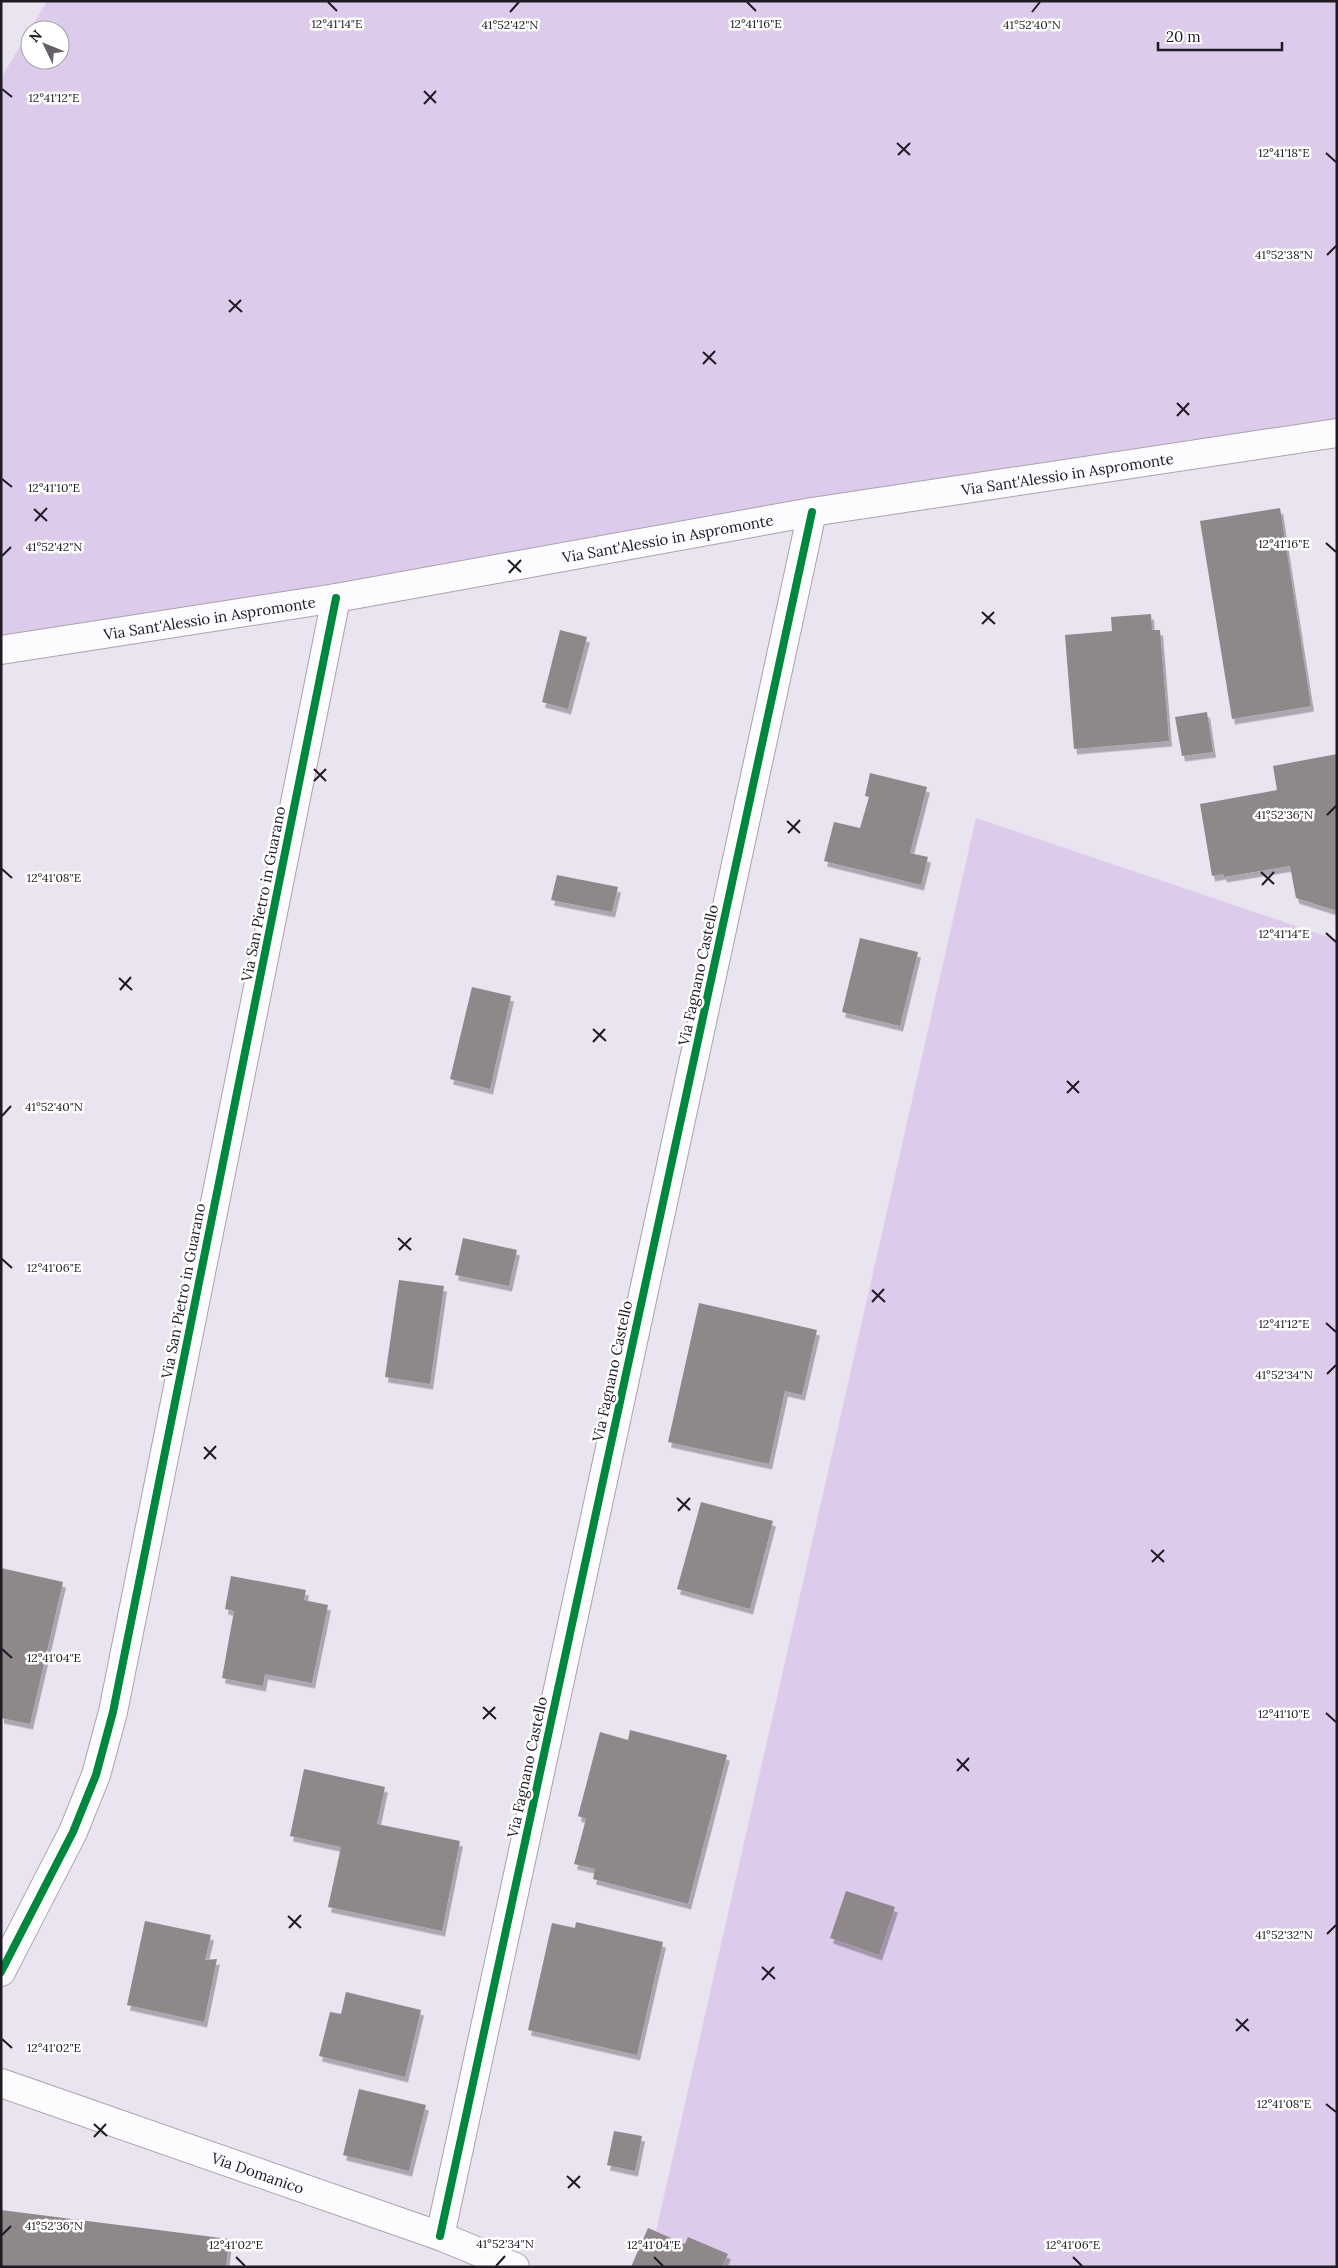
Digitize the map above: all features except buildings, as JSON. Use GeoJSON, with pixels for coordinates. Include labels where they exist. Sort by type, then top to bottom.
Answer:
{"type":"FeatureCollection","features":[{"type":"Feature","properties":{"kind":"street","name":"Via Sant'Alessio in Aspromonte"},"geometry":{"type":"LineString","coordinates":[[1,650],[336,598],[812,512],[1337,433]]}},
{"type":"Feature","properties":{"kind":"street","name":"Via Fagnano Castello"},"geometry":{"type":"LineString","coordinates":[[440,2236],[812,512]]}},
{"type":"Feature","properties":{"kind":"street","name":"Via San Pietro in Guarano"},"geometry":{"type":"LineString","coordinates":[[1,1972],[76,1824],[96,1775],[113,1712],[336,598]]}},
{"type":"Feature","properties":{"kind":"street","name":"Via Domanico"},"geometry":{"type":"LineString","coordinates":[[1,2083],[440,2236],[515,2267]]}},
{"type":"Feature","properties":{"kind":"shaded area"},"geometry":{"type":"Polygon","coordinates":[[[47,1],[1337,1],[1337,433],[1,650],[1,78],[20,46],[20,70],[70,70],[70,20],[36,20],[47,1]]]}},
{"type":"Feature","properties":{"kind":"shaded area"},"geometry":{"type":"Polygon","coordinates":[[[976,818],[1337,940],[1337,2267],[648,2267],[976,818]]]}},
{"type":"Feature","properties":{"kind":"cycle path"},"geometry":{"type":"LineString","coordinates":[[440,2236],[812,512]]}},
{"type":"Feature","properties":{"kind":"cycle path"},"geometry":{"type":"LineString","coordinates":[[1,1972],[73,1832],[96,1775],[113,1712],[336,598]]}}]}
